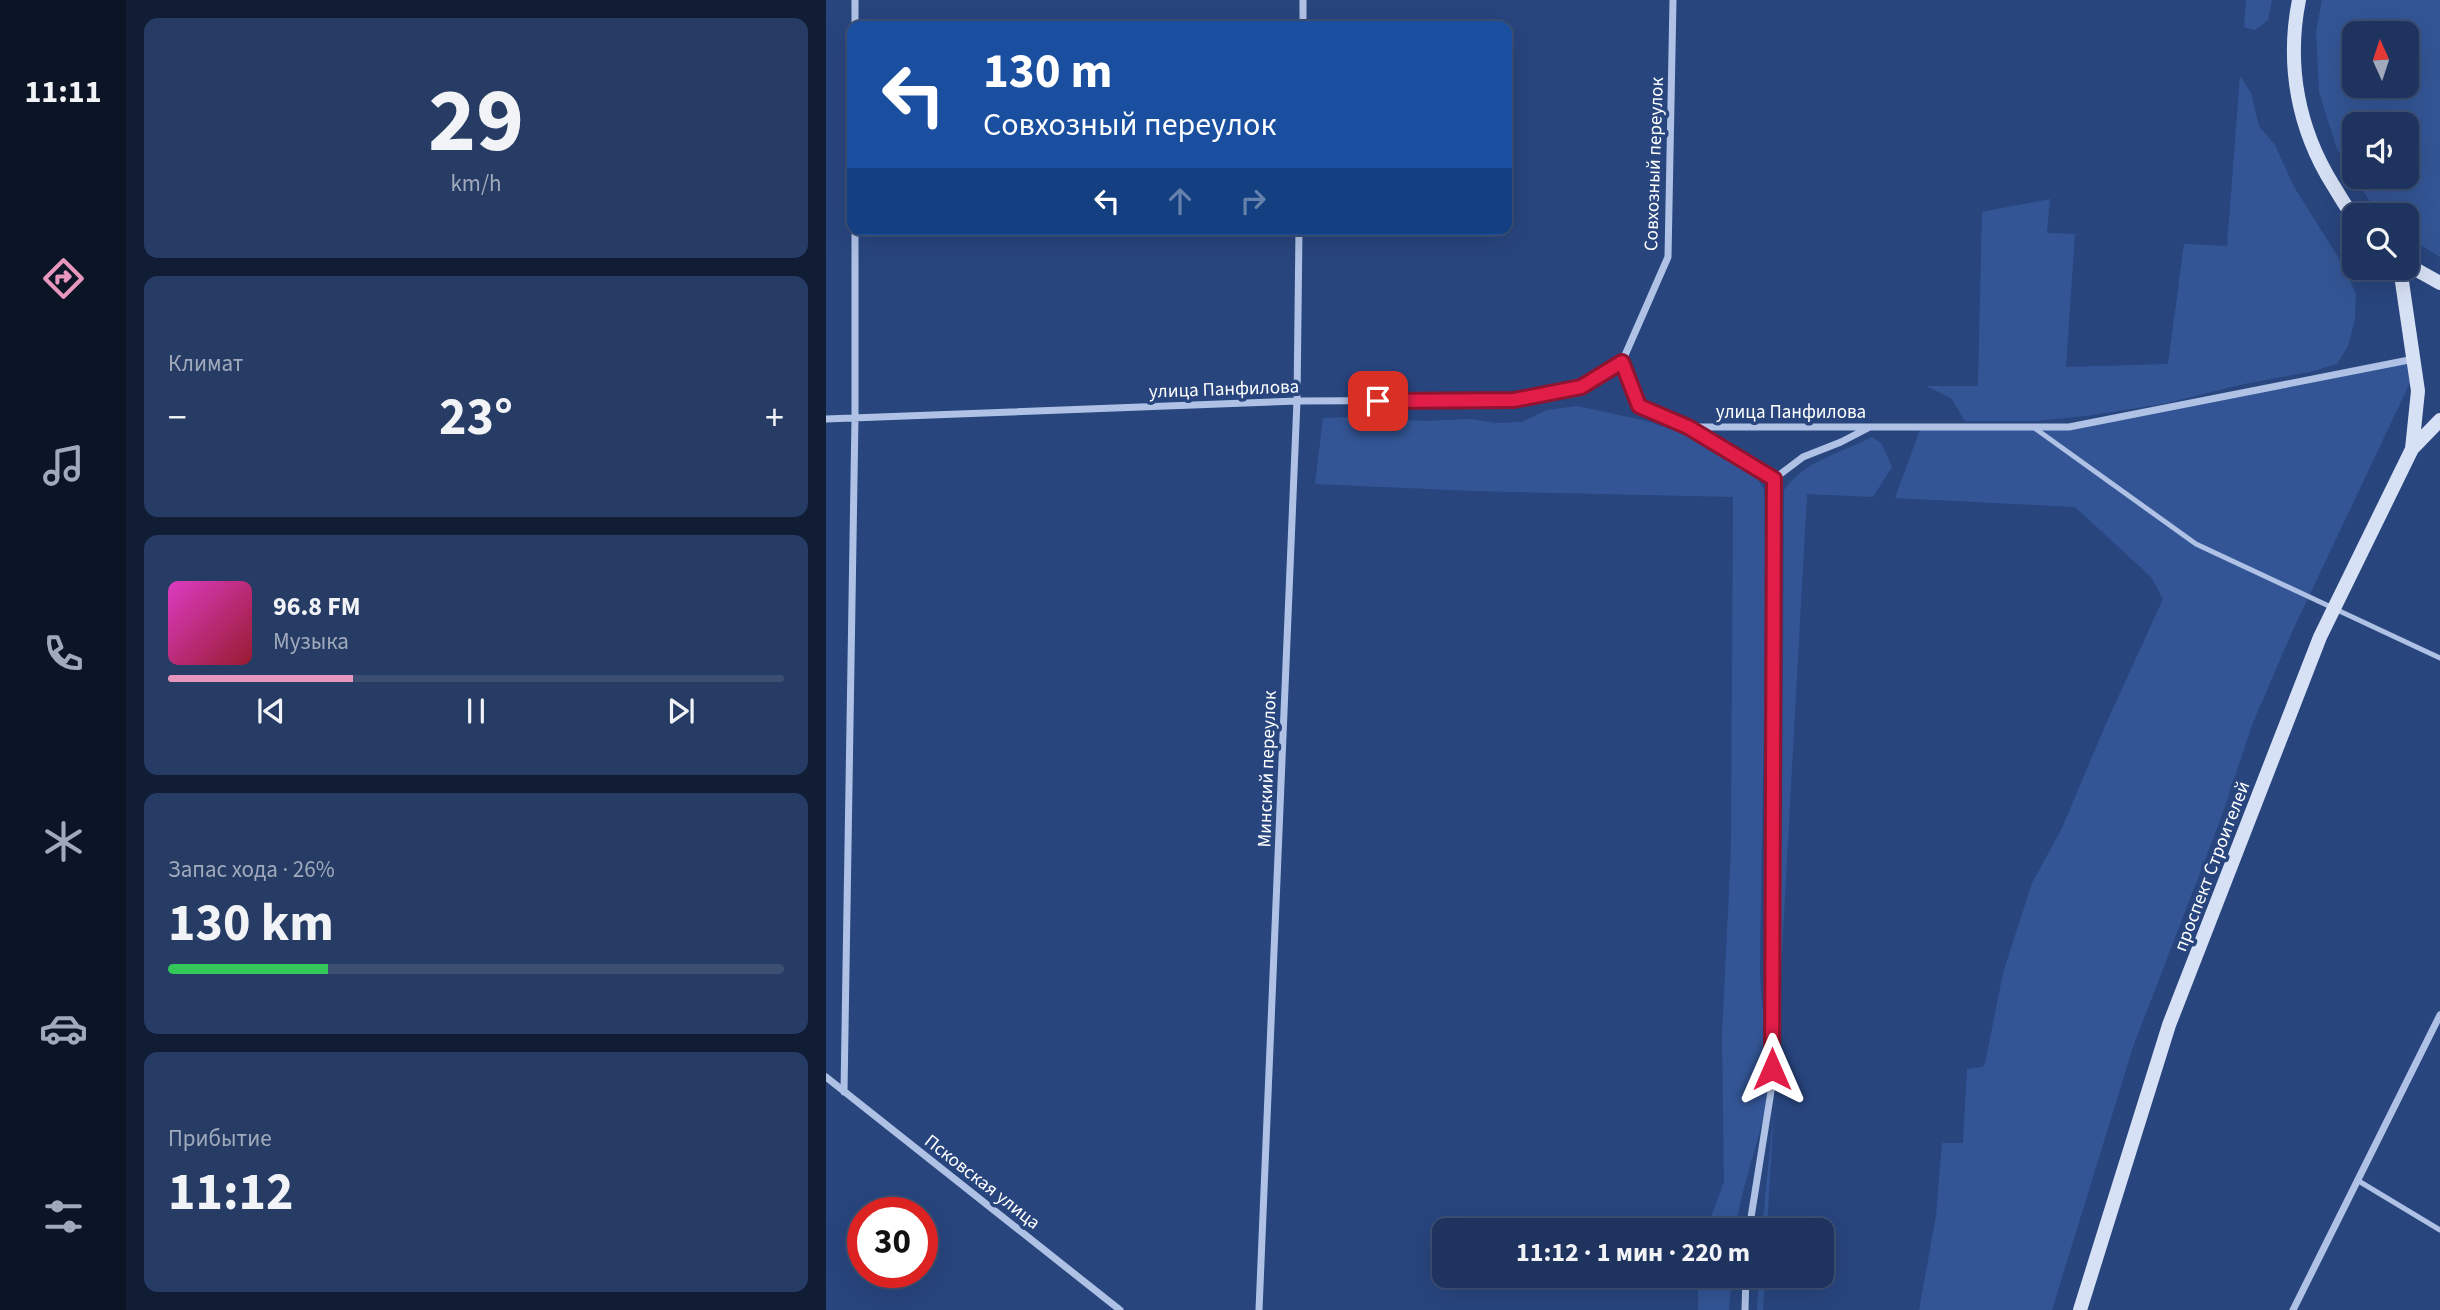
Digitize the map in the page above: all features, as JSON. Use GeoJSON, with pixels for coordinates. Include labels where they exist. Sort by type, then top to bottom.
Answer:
{"type":"FeatureCollection","features":[{"type":"Feature","properties":{"kind":"main road"},"geometry":{"type":"LineString","coordinates":[[2299,0],[2293,30],[2296,95],[2316,158],[2345,203]]}},
{"type":"Feature","properties":{"kind":"main road"},"geometry":{"type":"LineString","coordinates":[[2419,271],[2440,283]]}},
{"type":"Feature","properties":{"kind":"main road","name":"проспект Строителей"},"geometry":{"type":"LineString","coordinates":[[2402,280],[2418,391],[2412,449]]}},
{"type":"Feature","properties":{"kind":"main road","name":"проспект Строителей"},"geometry":{"type":"LineString","coordinates":[[2080,1310],[2169,1026],[2320,638],[2412,449],[2440,419]]}},
{"type":"Feature","properties":{"kind":"street"},"geometry":{"type":"LineString","coordinates":[[855,0],[855,21]]}},
{"type":"Feature","properties":{"kind":"street"},"geometry":{"type":"LineString","coordinates":[[1303,0],[1303,21]]}},
{"type":"Feature","properties":{"kind":"street","name":"Совхозный переулок"},"geometry":{"type":"LineString","coordinates":[[1622,362],[1668,257],[1673,0]]}},
{"type":"Feature","properties":{"kind":"street"},"geometry":{"type":"LineString","coordinates":[[844,1092],[855,418],[855,235]]}},
{"type":"Feature","properties":{"kind":"street","name":"Минский переулок"},"geometry":{"type":"LineString","coordinates":[[1259,1310],[1297,401],[1299,235]]}},
{"type":"Feature","properties":{"kind":"street","name":"улица Панфилова"},"geometry":{"type":"LineString","coordinates":[[826,419],[1297,401],[1514,400],[1581,387],[1622,362],[1639,406],[1688,427],[2069,427],[2414,359]]}},
{"type":"Feature","properties":{"kind":"street"},"geometry":{"type":"LineString","coordinates":[[1688,427],[1774,479]]}},
{"type":"Feature","properties":{"kind":"street"},"geometry":{"type":"LineString","coordinates":[[1774,479],[1803,457],[1870,427]]}},
{"type":"Feature","properties":{"kind":"street"},"geometry":{"type":"LineString","coordinates":[[1751,1218],[1772,1085],[1774,479]]}},
{"type":"Feature","properties":{"kind":"street"},"geometry":{"type":"LineString","coordinates":[[2293,1310],[2440,1015]]}},
{"type":"Feature","properties":{"kind":"street","name":"Псковская улица"},"geometry":{"type":"LineString","coordinates":[[826,1077],[1120,1310]]}},
{"type":"Feature","properties":{"kind":"street"},"geometry":{"type":"LineString","coordinates":[[1745,1310],[1746,1288]]}},
{"type":"Feature","properties":{"kind":"lane"},"geometry":{"type":"LineString","coordinates":[[2032,427],[2196,544],[2440,658]]}},
{"type":"Feature","properties":{"kind":"lane"},"geometry":{"type":"LineString","coordinates":[[2357,1180],[2440,1230]]}},
{"type":"Feature","properties":{"kind":"shaded area"},"geometry":{"type":"Polygon","coordinates":[[[2246,0],[2272,0],[2268,20],[2255,30],[2244,27],[2246,0]]]}},
{"type":"Feature","properties":{"kind":"shaded area"},"geometry":{"type":"Polygon","coordinates":[[[2322,0],[2440,0],[2440,257],[2419,244],[2419,203],[2372,203],[2362,189],[2419,189],[2419,112],[2342,112],[2342,157],[2319,92],[2316,32],[2322,0]]]}},
{"type":"Feature","properties":{"kind":"shaded area"},"geometry":{"type":"Polygon","coordinates":[[[2240,76],[2251,93],[2259,126],[2275,145],[2294,187],[2342,263],[2342,280],[2350,280],[2356,294],[2355,319],[2348,346],[2337,364],[2163,404],[2036,421],[1965,421],[1951,398],[1926,386],[1978,386],[1982,212],[2050,199],[2047,233],[2075,234],[2066,367],[2168,364],[2184,244],[2227,246],[2240,76]]]}},
{"type":"Feature","properties":{"kind":"shaded area"},"geometry":{"type":"Polygon","coordinates":[[[2414,359],[2416,370],[2292,632],[2252,725],[2221,818],[2133,1047],[2052,1310],[1919,1310],[1936,1216],[1942,1143],[1963,1143],[1967,1069],[1985,1064],[2003,973],[2032,883],[2062,828],[2163,599],[2151,577],[2075,507],[1895,498],[1921,427],[2069,427],[2414,359]]]}},
{"type":"Feature","properties":{"kind":"shaded area"},"geometry":{"type":"Polygon","coordinates":[[[1577,406],[1642,420],[1672,430],[1710,447],[1745,468],[1764,490],[1765,667],[1760,963],[1768,1085],[1762,1122],[1738,1218],[1710,1218],[1724,1182],[1722,1034],[1731,850],[1733,497],[1472,491],[1315,484],[1323,418],[1425,421],[1471,419],[1496,423],[1522,422],[1547,410],[1577,406]]]}},
{"type":"Feature","properties":{"kind":"shaded area"},"geometry":{"type":"Polygon","coordinates":[[[1872,437],[1882,444],[1892,467],[1873,497],[1807,494],[1776,1059],[1782,832],[1784,490],[1814,464],[1872,437]]]}},
{"type":"Feature","properties":{"kind":"shaded area"},"geometry":{"type":"Polygon","coordinates":[[[1774,1107],[1768,1218],[1763,1218],[1774,1107]]]}},
{"type":"Feature","properties":{"kind":"shaded area"},"geometry":{"type":"Polygon","coordinates":[[[1698,1288],[1731,1288],[1729,1310],[1698,1310],[1698,1288]]]}},
{"type":"Feature","properties":{"kind":"shaded area"},"geometry":{"type":"Polygon","coordinates":[[[1758,1288],[1764,1288],[1763,1310],[1757,1310],[1758,1288]]]}},
{"type":"Feature","properties":{"kind":"route"},"geometry":{"type":"LineString","coordinates":[[1378,401],[1514,400],[1581,387],[1622,362],[1639,406],[1688,427],[1774,479],[1772,1069]]}}]}
